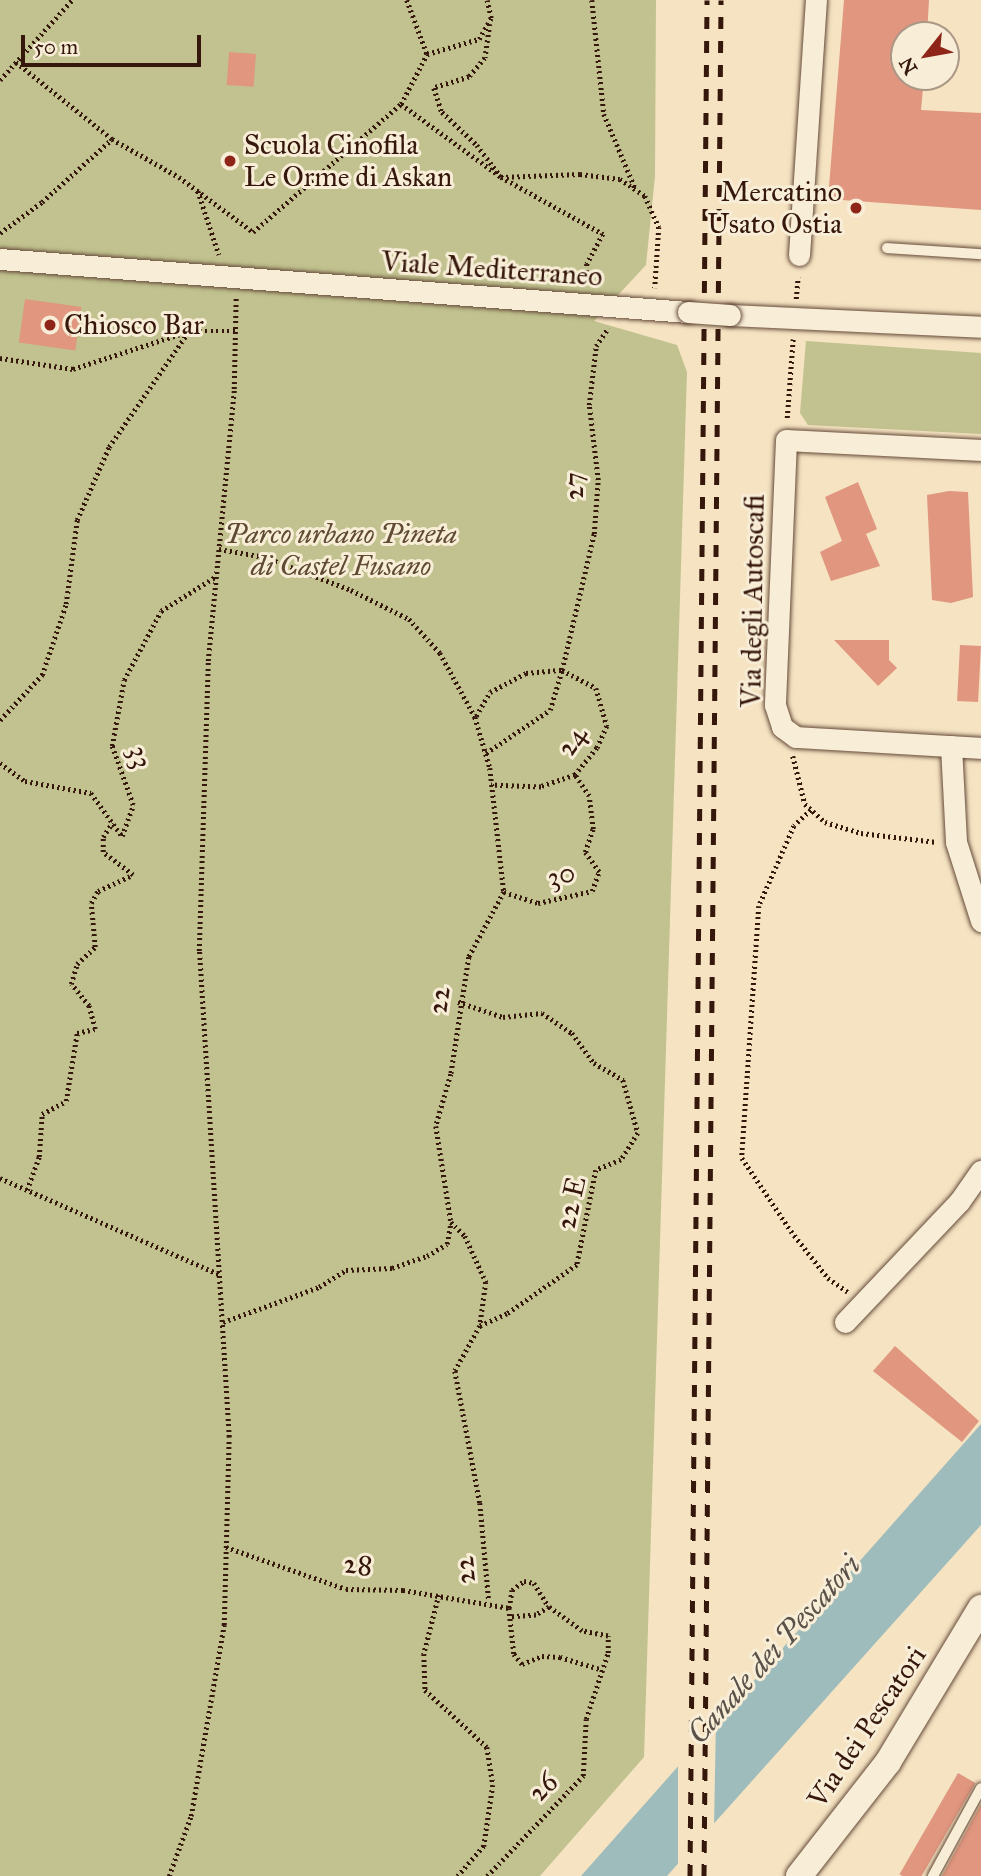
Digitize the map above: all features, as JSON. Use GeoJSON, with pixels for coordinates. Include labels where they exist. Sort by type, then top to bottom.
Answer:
{"type":"FeatureCollection","features":[{"type":"Feature","properties":{"kind":"street"},"geometry":{"type":"LineString","coordinates":[[799,255],[816,0]]}},
{"type":"Feature","properties":{"kind":"street","name":"Viale Mediterraneo"},"geometry":{"type":"LineString","coordinates":[[0,259],[584,305],[981,327]]}},
{"type":"Feature","properties":{"kind":"street","name":"Via degli Autoscafi"},"geometry":{"type":"LineString","coordinates":[[981,450],[786,440],[775,711],[791,735],[981,748]]}},
{"type":"Feature","properties":{"kind":"street"},"geometry":{"type":"LineString","coordinates":[[951,746],[955,832],[961,867],[981,921]]}},
{"type":"Feature","properties":{"kind":"street"},"geometry":{"type":"LineString","coordinates":[[845,1322],[959,1202],[981,1171]]}},
{"type":"Feature","properties":{"kind":"street","name":"Via dei Pescatori"},"geometry":{"type":"LineString","coordinates":[[799,1876],[895,1750],[981,1608]]}},
{"type":"Feature","properties":{"kind":"lane"},"geometry":{"type":"LineString","coordinates":[[887,248],[981,254]]}},
{"type":"Feature","properties":{"kind":"lane"},"geometry":{"type":"LineString","coordinates":[[933,1876],[981,1788]]}},
{"type":"Feature","properties":{"kind":"path"},"geometry":{"type":"LineString","coordinates":[[0,80],[72,0]]}},
{"type":"Feature","properties":{"kind":"path"},"geometry":{"type":"LineString","coordinates":[[407,0],[427,54]]}},
{"type":"Feature","properties":{"kind":"path"},"geometry":{"type":"LineString","coordinates":[[487,0],[491,18],[485,58],[469,77],[434,88],[442,112],[477,145],[501,177]]}},
{"type":"Feature","properties":{"kind":"path"},"geometry":{"type":"LineString","coordinates":[[592,0],[604,114],[637,191]]}},
{"type":"Feature","properties":{"kind":"path"},"geometry":{"type":"LineString","coordinates":[[16,62],[112,139],[198,191],[253,232],[401,104],[427,54],[479,39],[491,18]]}},
{"type":"Feature","properties":{"kind":"path"},"geometry":{"type":"LineString","coordinates":[[401,104],[501,177],[603,234],[587,264],[584,305]]}},
{"type":"Feature","properties":{"kind":"path"},"geometry":{"type":"LineString","coordinates":[[0,233],[42,202],[112,139]]}},
{"type":"Feature","properties":{"kind":"path"},"geometry":{"type":"LineString","coordinates":[[501,177],[580,174],[620,179],[645,196],[659,227],[653,309]]}},
{"type":"Feature","properties":{"kind":"path"},"geometry":{"type":"LineString","coordinates":[[169,1876],[191,1816],[224,1625],[229,1437],[199,951],[208,662],[236,331],[230,277],[198,191]]}},
{"type":"Feature","properties":{"kind":"path","name":"27"},"geometry":{"type":"LineString","coordinates":[[486,753],[550,709],[562,670],[594,534],[598,480],[589,405],[596,346],[622,307]]}},
{"type":"Feature","properties":{"kind":"path"},"geometry":{"type":"LineString","coordinates":[[0,358],[73,369],[189,331],[236,331]]}},
{"type":"Feature","properties":{"kind":"path"},"geometry":{"type":"LineString","coordinates":[[0,720],[42,675],[66,604],[77,520],[109,447],[189,331]]}},
{"type":"Feature","properties":{"kind":"path"},"geometry":{"type":"LineString","coordinates":[[788,407],[792,350]]}},
{"type":"Feature","properties":{"kind":"path"},"geometry":{"type":"LineString","coordinates":[[219,549],[265,557],[351,590],[409,619],[440,653],[475,717],[486,753],[505,892]]}},
{"type":"Feature","properties":{"kind":"path","name":"33"},"geometry":{"type":"LineString","coordinates":[[0,763],[25,781],[91,793],[122,836],[133,805],[112,746],[124,680],[161,611],[216,576]]}},
{"type":"Feature","properties":{"kind":"path"},"geometry":{"type":"LineString","coordinates":[[475,717],[490,692],[526,673],[562,670]]}},
{"type":"Feature","properties":{"kind":"path","name":"24"},"geometry":{"type":"LineString","coordinates":[[491,785],[541,787],[575,775],[597,748],[607,726],[596,688],[562,670]]}},
{"type":"Feature","properties":{"kind":"path"},"geometry":{"type":"LineString","coordinates":[[791,735],[796,782],[811,810],[825,822],[888,837],[930,843],[944,841],[955,832]]}},
{"type":"Feature","properties":{"kind":"path","name":"30"},"geometry":{"type":"LineString","coordinates":[[505,892],[538,903],[592,891],[599,872],[585,852],[593,829],[589,796],[575,775]]}},
{"type":"Feature","properties":{"kind":"path"},"geometry":{"type":"LineString","coordinates":[[811,810],[794,826],[759,906],[742,1158],[766,1200],[828,1278],[848,1292],[869,1297]]}},
{"type":"Feature","properties":{"kind":"path"},"geometry":{"type":"LineString","coordinates":[[27,1190],[39,1157],[42,1114],[66,1101],[76,1033],[95,1029],[89,1006],[71,984],[77,964],[94,947],[91,903],[98,891],[133,875],[103,852],[103,837],[112,822]]}},
{"type":"Feature","properties":{"kind":"path","name":"22"},"geometry":{"type":"LineString","coordinates":[[489,1602],[480,1503],[455,1371],[480,1326],[486,1282],[465,1236],[452,1222],[436,1126],[451,1074],[458,1002],[468,957],[505,892]]}},
{"type":"Feature","properties":{"kind":"path","name":"22 E"},"geometry":{"type":"LineString","coordinates":[[458,1002],[503,1017],[542,1013],[572,1034],[594,1063],[623,1080],[638,1133],[621,1160],[597,1170],[577,1265],[507,1314],[480,1326]]}},
{"type":"Feature","properties":{"kind":"path"},"geometry":{"type":"LineString","coordinates":[[0,1178],[221,1275]]}},
{"type":"Feature","properties":{"kind":"path"},"geometry":{"type":"LineString","coordinates":[[223,1322],[319,1287],[346,1270],[392,1268],[427,1256],[447,1244],[452,1222]]}},
{"type":"Feature","properties":{"kind":"path","name":"28"},"geometry":{"type":"LineString","coordinates":[[226,1547],[346,1589],[439,1595],[489,1602],[509,1608]]}},
{"type":"Feature","properties":{"kind":"path"},"geometry":{"type":"LineString","coordinates":[[509,1617],[536,1615],[549,1606],[534,1583],[524,1581],[512,1590],[509,1617],[514,1654],[522,1664],[542,1656],[560,1657],[600,1669]]}},
{"type":"Feature","properties":{"kind":"path"},"geometry":{"type":"LineString","coordinates":[[439,1595],[424,1654],[425,1689],[487,1747],[493,1785],[484,1846],[458,1876]]}},
{"type":"Feature","properties":{"kind":"path","name":"26"},"geometry":{"type":"LineString","coordinates":[[487,1876],[583,1776],[586,1719],[600,1669],[608,1653],[608,1636],[582,1631],[549,1606]]}},
{"type":"Feature","properties":{"kind":"green space","name":"Parco urbano Pineta di Castel Fusano"},"geometry":{"type":"Polygon","coordinates":[[[0,0],[656,0],[655,176],[646,265],[594,321],[677,345],[687,372],[644,1757],[540,1876],[0,1876],[0,0]]]}},
{"type":"Feature","properties":{"kind":"green space"},"geometry":{"type":"Polygon","coordinates":[[[806,341],[981,353],[981,434],[808,425],[800,413],[806,341]]]}},
{"type":"Feature","properties":{"kind":"water"},"geometry":{"type":"Polygon","coordinates":[[[981,1424],[981,1525],[667,1876],[581,1876],[981,1424]]]}},
{"type":"Feature","properties":{"kind":"pier"},"geometry":{"type":"Polygon","coordinates":[[[716,1719],[714,1828],[678,1869],[678,1762],[716,1719]]]}},
{"type":"Feature","properties":{"kind":"building"},"geometry":{"type":"Polygon","coordinates":[[[844,0],[929,0],[928,21],[890,21],[890,91],[923,91],[921,110],[981,113],[981,210],[828,199],[844,0]]]}},
{"type":"Feature","properties":{"kind":"building"},"geometry":{"type":"Polygon","coordinates":[[[229,52],[256,54],[254,87],[227,85],[229,52]]]}},
{"type":"Feature","properties":{"kind":"building","name":"Chiosco Bar"},"geometry":{"type":"Polygon","coordinates":[[[25,299],[81,307],[75,351],[19,343],[25,299]]]}},
{"type":"Feature","properties":{"kind":"building"},"geometry":{"type":"Polygon","coordinates":[[[858,482],[877,529],[866,534],[880,566],[831,581],[820,552],[842,541],[825,497],[858,482]]]}},
{"type":"Feature","properties":{"kind":"building"},"geometry":{"type":"Polygon","coordinates":[[[949,491],[968,492],[973,597],[951,603],[932,600],[927,495],[949,491]]]}},
{"type":"Feature","properties":{"kind":"building"},"geometry":{"type":"Polygon","coordinates":[[[834,640],[889,640],[889,660],[897,668],[878,686],[834,640]]]}},
{"type":"Feature","properties":{"kind":"building"},"geometry":{"type":"Polygon","coordinates":[[[960,645],[981,646],[978,702],[957,701],[960,645]]]}},
{"type":"Feature","properties":{"kind":"building"},"geometry":{"type":"Polygon","coordinates":[[[895,1346],[979,1421],[962,1442],[873,1371],[895,1346]]]}},
{"type":"Feature","properties":{"kind":"building"},"geometry":{"type":"Polygon","coordinates":[[[958,1773],[975,1783],[922,1876],[900,1874],[958,1773]]]}},
{"type":"Feature","properties":{"kind":"building"},"geometry":{"type":"Polygon","coordinates":[[[981,1804],[981,1876],[942,1876],[981,1804]]]}},
{"type":"Feature","properties":{"kind":"railway"},"geometry":{"type":"LineString","coordinates":[[690,1876],[707,0]]}},
{"type":"Feature","properties":{"kind":"railway"},"geometry":{"type":"LineString","coordinates":[[704,1876],[721,0]]}},
{"type":"Feature","properties":{"kind":"place","name":"Scuola Cinofila Le Orme di Askan"},"geometry":{"type":"Point","coordinates":[230,161]}},
{"type":"Feature","properties":{"kind":"place","name":"Mercatino Usato Ostia"},"geometry":{"type":"Point","coordinates":[856,208]}},
{"type":"Feature","properties":{"kind":"place","name":"Chiosco Bar"},"geometry":{"type":"Point","coordinates":[50,325]}},
{"type":"Feature","properties":{"kind":"water label","name":"Canale dei Pescatori"},"geometry":{"type":"Point","coordinates":[774,1649]}}]}
